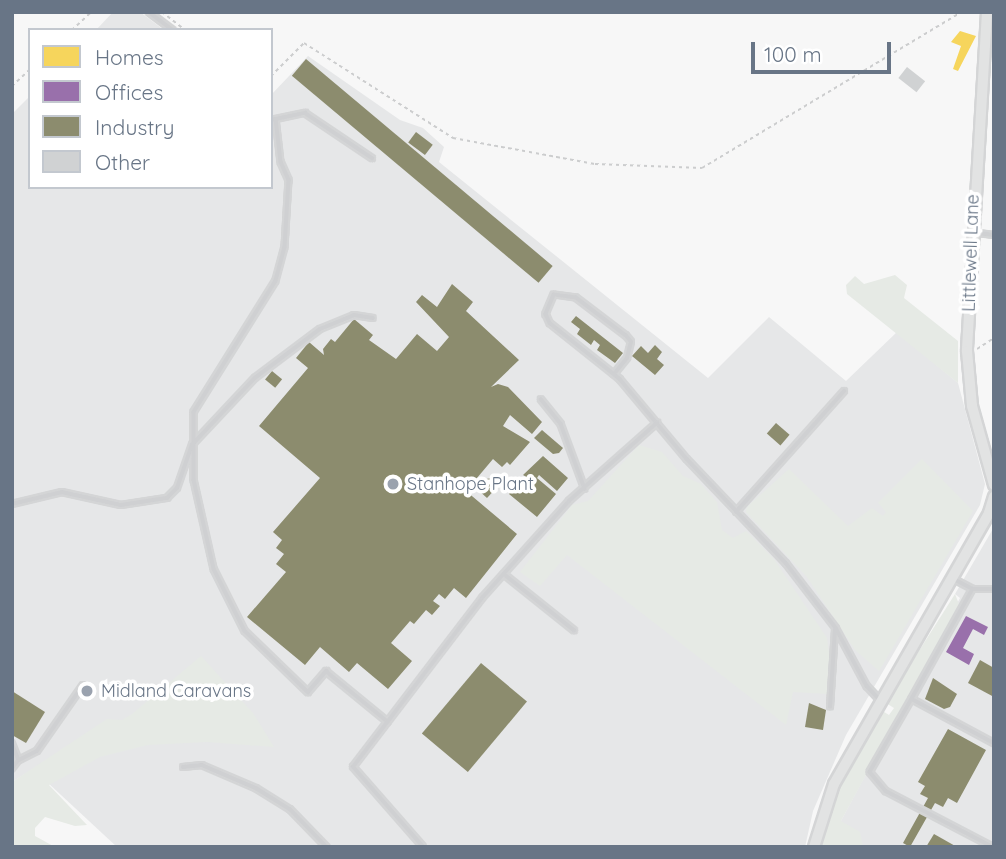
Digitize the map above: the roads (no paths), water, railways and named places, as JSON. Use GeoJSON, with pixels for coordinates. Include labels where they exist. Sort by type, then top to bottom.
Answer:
{"type":"FeatureCollection","features":[{"type":"Feature","properties":{"kind":"street","name":"Littlewell Lane"},"geometry":{"type":"LineString","coordinates":[[987,15],[967,351],[972,405],[994,485]]}},
{"type":"Feature","properties":{"kind":"street"},"geometry":{"type":"LineString","coordinates":[[814,847],[826,801],[994,497]]}},
{"type":"Feature","properties":{"kind":"lane"},"geometry":{"type":"LineString","coordinates":[[149,12],[170,28]]}},
{"type":"Feature","properties":{"kind":"lane"},"geometry":{"type":"LineString","coordinates":[[372,158],[305,113],[274,119],[281,162],[289,180],[285,247],[276,281],[194,412],[192,445],[194,480],[214,569],[245,631],[308,692],[326,671],[388,722]]}},
{"type":"Feature","properties":{"kind":"lane"},"geometry":{"type":"LineString","coordinates":[[972,233],[994,235]]}},
{"type":"Feature","properties":{"kind":"lane"},"geometry":{"type":"LineString","coordinates":[[614,374],[627,358],[631,342],[576,298],[554,295],[546,314],[550,323],[614,374],[736,512],[786,564],[836,628],[867,686],[880,700]]}},
{"type":"Feature","properties":{"kind":"lane"},"geometry":{"type":"LineString","coordinates":[[12,504],[62,492],[121,505],[167,498],[177,488],[192,445],[255,378],[295,346],[354,315],[373,317]]}},
{"type":"Feature","properties":{"kind":"lane"},"geometry":{"type":"LineString","coordinates":[[736,512],[844,391]]}},
{"type":"Feature","properties":{"kind":"lane"},"geometry":{"type":"LineString","coordinates":[[541,399],[561,424],[585,489]]}},
{"type":"Feature","properties":{"kind":"lane"},"geometry":{"type":"LineString","coordinates":[[423,847],[353,767],[504,574],[585,489],[657,423]]}},
{"type":"Feature","properties":{"kind":"lane"},"geometry":{"type":"LineString","coordinates":[[504,574],[574,630]]}},
{"type":"Feature","properties":{"kind":"lane"},"geometry":{"type":"LineString","coordinates":[[951,577],[973,589],[994,589]]}},
{"type":"Feature","properties":{"kind":"lane"},"geometry":{"type":"LineString","coordinates":[[973,589],[870,772],[886,791],[993,847]]}},
{"type":"Feature","properties":{"kind":"lane"},"geometry":{"type":"LineString","coordinates":[[830,708],[836,628]]}},
{"type":"Feature","properties":{"kind":"lane"},"geometry":{"type":"LineString","coordinates":[[12,769],[19,760],[37,751],[83,685]]}},
{"type":"Feature","properties":{"kind":"lane"},"geometry":{"type":"LineString","coordinates":[[912,699],[994,743]]}},
{"type":"Feature","properties":{"kind":"lane"},"geometry":{"type":"LineString","coordinates":[[12,743],[19,760]]}},
{"type":"Feature","properties":{"kind":"lane"},"geometry":{"type":"LineString","coordinates":[[183,767],[202,765],[256,788],[290,809],[327,847]]}},
{"type":"Feature","properties":{"kind":"place","name":"Stanhope Plant"},"geometry":{"type":"Point","coordinates":[393,484]}},
{"type":"Feature","properties":{"kind":"place","name":"Midland Caravans"},"geometry":{"type":"Point","coordinates":[87,691]}}]}
